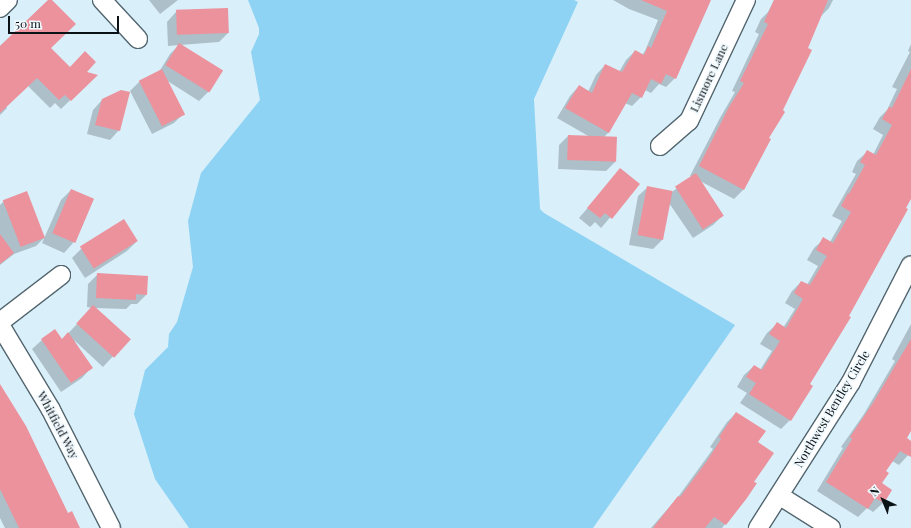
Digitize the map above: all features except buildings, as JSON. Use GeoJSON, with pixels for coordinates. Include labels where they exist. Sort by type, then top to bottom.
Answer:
{"type":"FeatureCollection","features":[{"type":"Feature","properties":{"kind":"street"},"geometry":{"type":"LineString","coordinates":[[0,8],[8,0]]}},
{"type":"Feature","properties":{"kind":"street"},"geometry":{"type":"LineString","coordinates":[[102,0],[138,39]]}},
{"type":"Feature","properties":{"kind":"street","name":"Lismore Lane"},"geometry":{"type":"LineString","coordinates":[[660,146],[689,121],[746,0]]}},
{"type":"Feature","properties":{"kind":"street","name":"Northwest Bentley Circle"},"geometry":{"type":"LineString","coordinates":[[758,528],[780,496],[851,382],[911,265]]}},
{"type":"Feature","properties":{"kind":"street","name":"Whitfield Way"},"geometry":{"type":"LineString","coordinates":[[61,275],[0,324],[51,410],[111,528]]}},
{"type":"Feature","properties":{"kind":"street"},"geometry":{"type":"LineString","coordinates":[[780,496],[831,528]]}},
{"type":"Feature","properties":{"kind":"shaded area"},"geometry":{"type":"Polygon","coordinates":[[[248,0],[574,0],[578,2],[534,99],[540,209],[544,213],[735,325],[593,528],[189,528],[155,479],[134,414],[145,370],[168,347],[169,334],[177,322],[193,267],[188,221],[201,173],[260,100],[251,52],[259,34],[259,28],[248,0]]]}}]}
